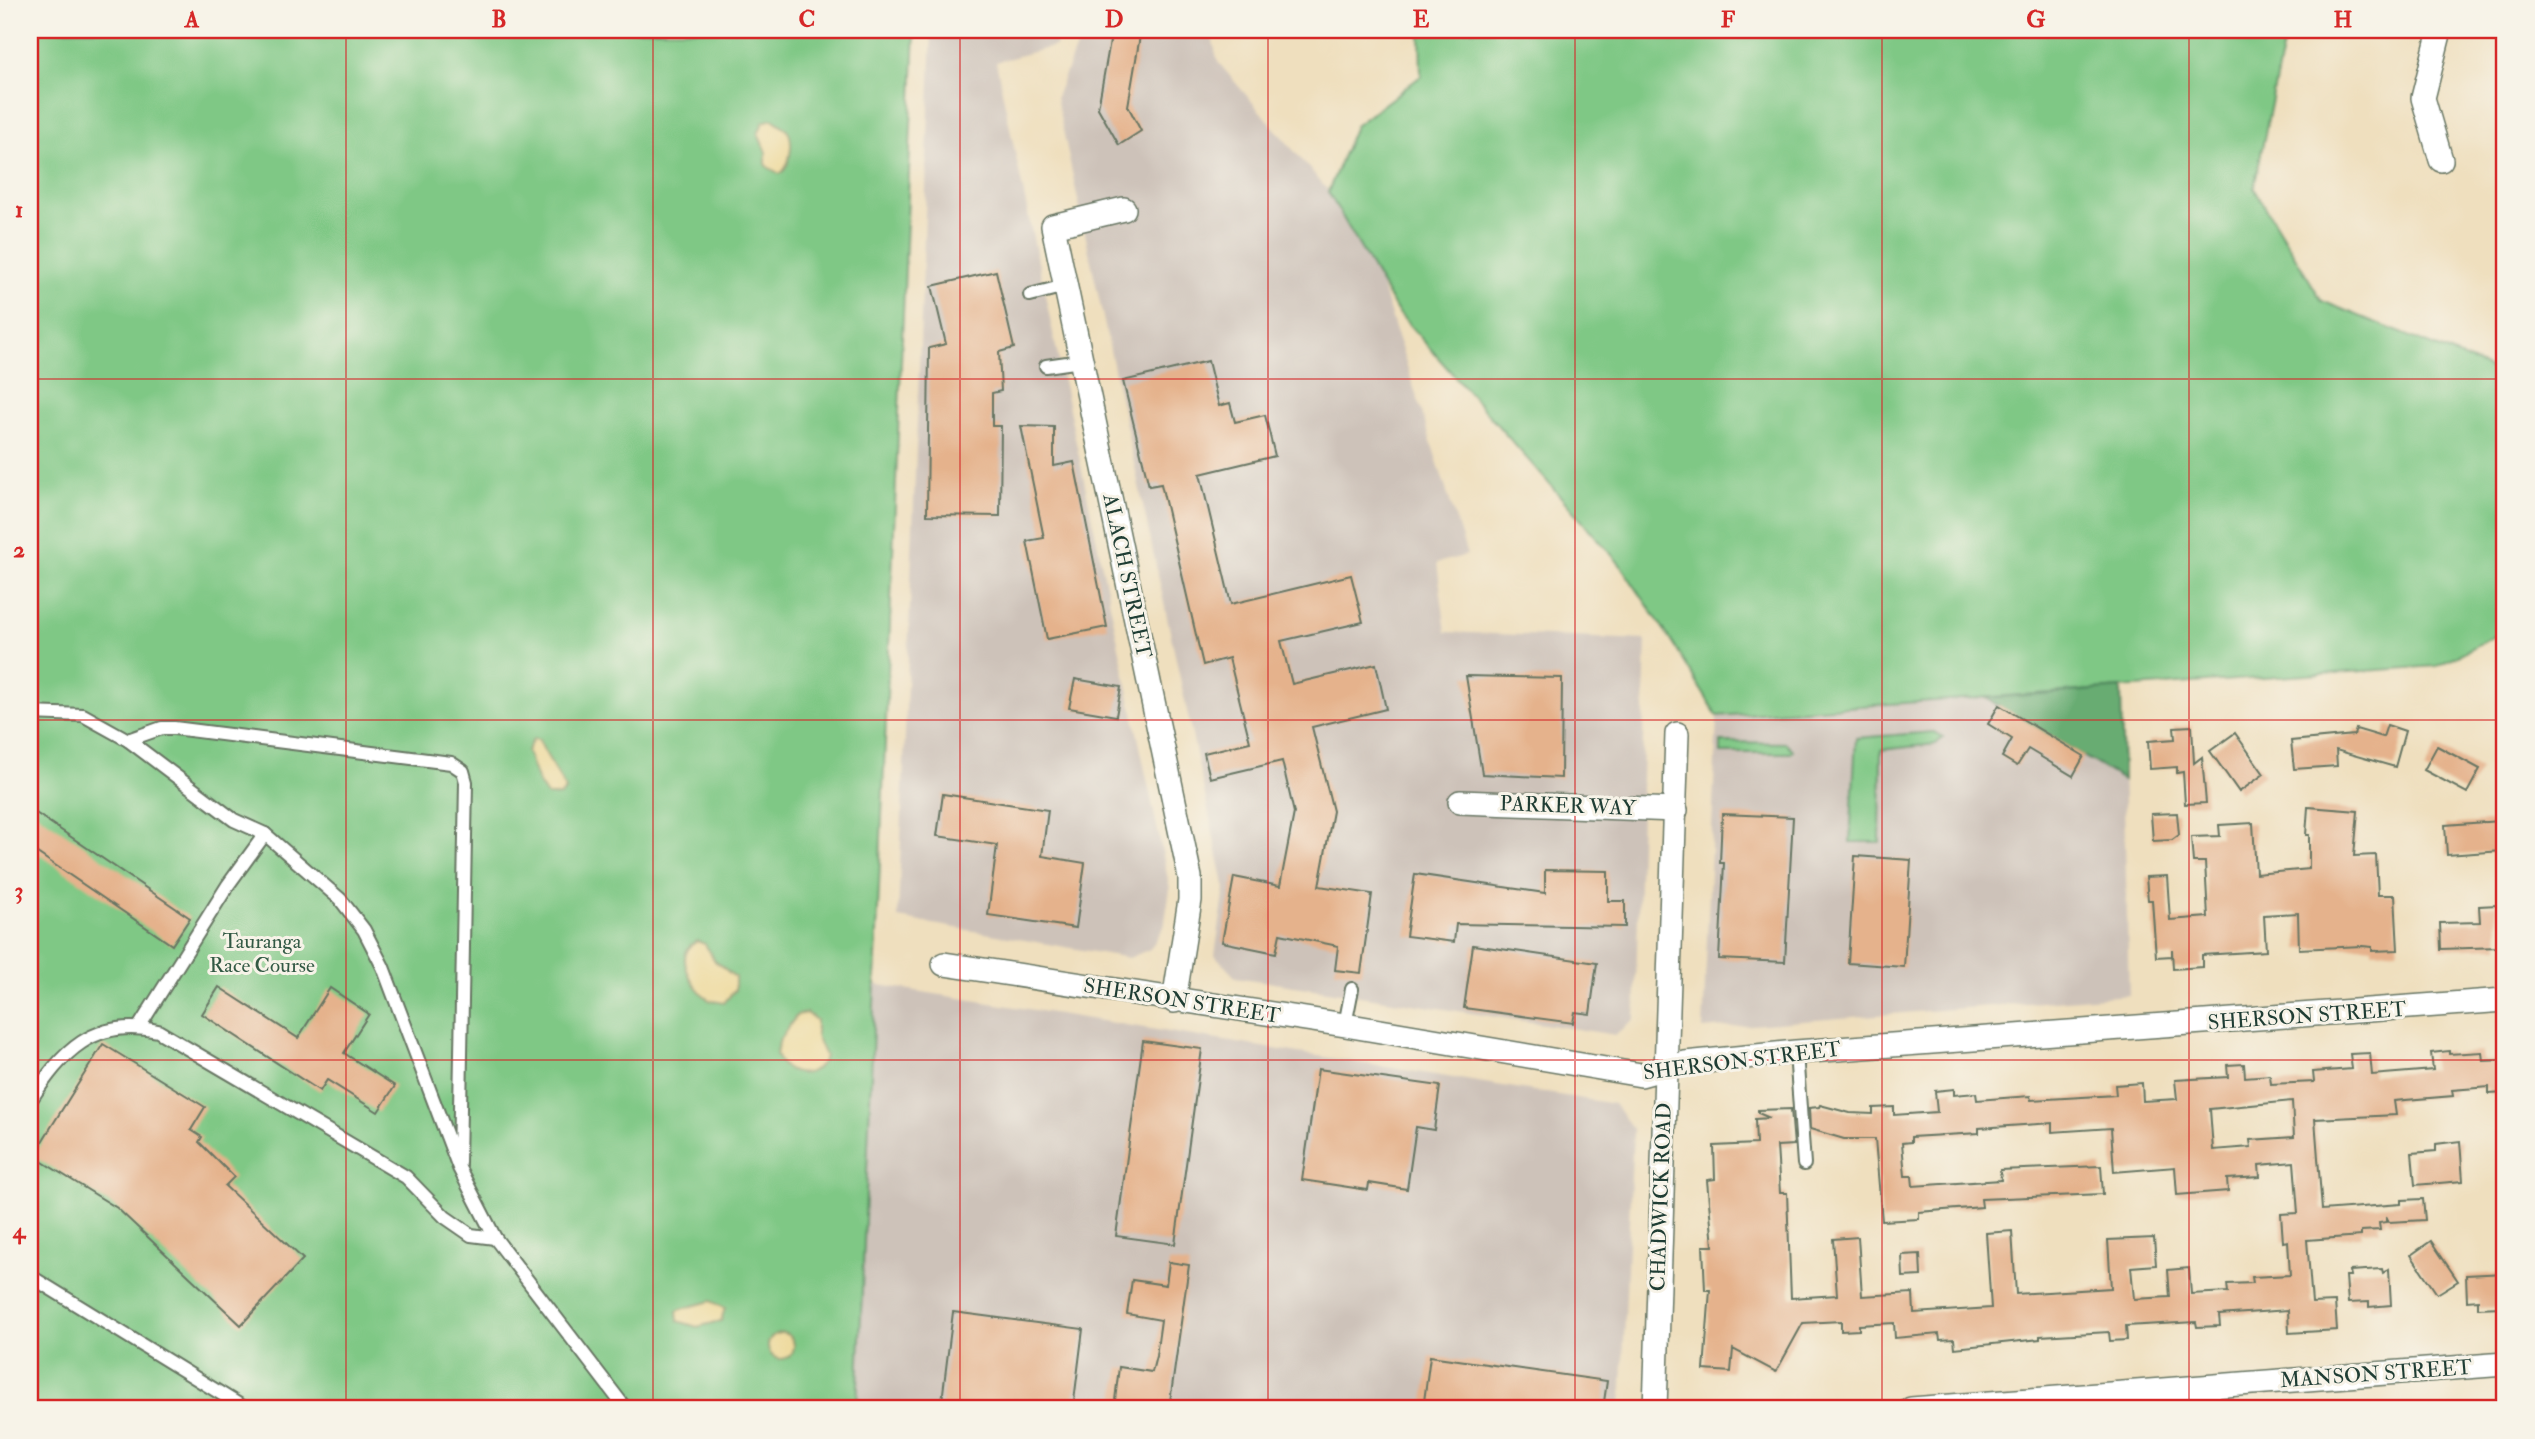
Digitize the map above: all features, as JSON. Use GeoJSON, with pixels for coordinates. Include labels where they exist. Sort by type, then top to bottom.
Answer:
{"type":"FeatureCollection","features":[{"type":"Feature","properties":{"kind":"street"},"geometry":{"type":"LineString","coordinates":[[2440,30],[2423,98],[2441,160]]}},
{"type":"Feature","properties":{"kind":"street","name":"ALACH STREET"},"geometry":{"type":"LineString","coordinates":[[1124,209],[1053,226],[1190,877],[1190,900],[1174,1001]]}},
{"type":"Feature","properties":{"kind":"street","name":"CHADWICK ROAD"},"geometry":{"type":"LineString","coordinates":[[1655,1409],[1677,734]]}},
{"type":"Feature","properties":{"kind":"street","name":"PARKER WAY"},"geometry":{"type":"LineString","coordinates":[[1460,802],[1676,810]]}},
{"type":"Feature","properties":{"kind":"street","name":"SHERSON STREET"},"geometry":{"type":"LineString","coordinates":[[944,964],[1345,1025],[1641,1075],[1685,1063],[1796,1052],[2505,1000]]}},
{"type":"Feature","properties":{"kind":"street","name":"MANSON STREET"},"geometry":{"type":"LineString","coordinates":[[1911,1409],[2505,1364]]}},
{"type":"Feature","properties":{"kind":"lane"},"geometry":{"type":"LineString","coordinates":[[1030,295],[1065,286]]}},
{"type":"Feature","properties":{"kind":"lane"},"geometry":{"type":"LineString","coordinates":[[1046,366],[1081,361]]}},
{"type":"Feature","properties":{"kind":"lane"},"geometry":{"type":"LineString","coordinates":[[30,713],[83,715],[128,740],[234,820],[265,834],[323,882],[364,930],[403,1015],[459,1168],[495,1238],[626,1409]]}},
{"type":"Feature","properties":{"kind":"lane"},"geometry":{"type":"LineString","coordinates":[[128,740],[162,728],[174,728],[451,763],[463,771],[459,1168]]}},
{"type":"Feature","properties":{"kind":"lane"},"geometry":{"type":"LineString","coordinates":[[139,1027],[229,885],[265,834]]}},
{"type":"Feature","properties":{"kind":"lane"},"geometry":{"type":"LineString","coordinates":[[1345,1025],[1352,989]]}},
{"type":"Feature","properties":{"kind":"lane"},"geometry":{"type":"LineString","coordinates":[[30,1101],[51,1070],[81,1042],[116,1027],[139,1027],[158,1031],[406,1177],[445,1217],[471,1236],[495,1238]]}},
{"type":"Feature","properties":{"kind":"lane"},"geometry":{"type":"LineString","coordinates":[[1796,1052],[1804,1164]]}},
{"type":"Feature","properties":{"kind":"lane"},"geometry":{"type":"LineString","coordinates":[[30,1276],[246,1409]]}},
{"type":"Feature","properties":{"kind":"shaded area"},"geometry":{"type":"Polygon","coordinates":[[[932,30],[1059,30],[1055,46],[996,62],[1170,889],[1164,927],[1150,949],[1129,958],[898,918],[932,30]]]}},
{"type":"Feature","properties":{"kind":"shaded area"},"geometry":{"type":"Polygon","coordinates":[[[1083,30],[1210,30],[1218,62],[1365,234],[1467,555],[1437,563],[1446,632],[1646,640],[1635,1019],[1616,1035],[1235,977],[1215,955],[1225,889],[1056,97],[1083,30]]]}},
{"type":"Feature","properties":{"kind":"shaded area"},"geometry":{"type":"Polygon","coordinates":[[[2121,688],[2129,995],[1703,1029],[1717,716],[2121,688]]]}},
{"type":"Feature","properties":{"kind":"shaded area"},"geometry":{"type":"Polygon","coordinates":[[[873,984],[1614,1104],[1633,1129],[1621,1409],[857,1409],[873,984]]]}},
{"type":"Feature","properties":{"kind":"green space","name":"Tauranga Race Course"},"geometry":{"type":"Polygon","coordinates":[[[30,30],[915,30],[857,1409],[30,1409],[30,30]]]}},
{"type":"Feature","properties":{"kind":"green space"},"geometry":{"type":"Polygon","coordinates":[[[1420,30],[2286,30],[2254,188],[2322,301],[2505,375],[2505,631],[2437,666],[1717,716],[1673,643],[1619,563],[1397,311],[1328,192],[1355,126],[1421,76],[1420,30]]]}},
{"type":"Feature","properties":{"kind":"green space"},"geometry":{"type":"Polygon","coordinates":[[[2121,688],[2123,780],[1986,698],[2121,688]]]}},
{"type":"Feature","properties":{"kind":"green space"},"geometry":{"type":"Polygon","coordinates":[[[1934,732],[1943,737],[1936,744],[1881,750],[1880,842],[1850,842],[1856,738],[1934,732]]]}},
{"type":"Feature","properties":{"kind":"green space"},"geometry":{"type":"Polygon","coordinates":[[[1721,742],[1786,743],[1793,750],[1791,753],[1721,753],[1721,742]]]}},
{"type":"Feature","properties":{"kind":"sand"},"geometry":{"type":"Polygon","coordinates":[[[772,119],[787,130],[791,140],[789,160],[780,174],[766,166],[766,152],[758,134],[763,122],[772,119]]]}},
{"type":"Feature","properties":{"kind":"sand"},"geometry":{"type":"Polygon","coordinates":[[[533,739],[539,740],[561,781],[565,791],[560,796],[547,796],[538,782],[527,751],[533,739]]]}},
{"type":"Feature","properties":{"kind":"sand"},"geometry":{"type":"Polygon","coordinates":[[[697,941],[705,944],[715,961],[735,977],[735,990],[724,1003],[709,1000],[687,971],[686,954],[689,947],[697,941]]]}},
{"type":"Feature","properties":{"kind":"sand"},"geometry":{"type":"Polygon","coordinates":[[[807,1013],[816,1020],[816,1036],[825,1056],[815,1070],[808,1073],[792,1072],[785,1068],[776,1054],[780,1039],[797,1015],[807,1013]]]}},
{"type":"Feature","properties":{"kind":"sand"},"geometry":{"type":"Polygon","coordinates":[[[711,1301],[725,1308],[721,1321],[697,1327],[678,1321],[677,1311],[711,1301]]]}},
{"type":"Feature","properties":{"kind":"sand"},"geometry":{"type":"Polygon","coordinates":[[[781,1333],[790,1337],[794,1346],[790,1355],[781,1359],[772,1355],[768,1346],[772,1337],[781,1333]]]}},
{"type":"Feature","properties":{"kind":"building"},"geometry":{"type":"Polygon","coordinates":[[[1112,30],[1141,30],[1128,106],[1141,131],[1119,145],[1098,108],[1112,30]]]}},
{"type":"Feature","properties":{"kind":"building"},"geometry":{"type":"Polygon","coordinates":[[[996,271],[1014,348],[999,352],[1001,391],[992,393],[992,426],[1001,426],[1000,516],[927,515],[929,348],[946,344],[932,286],[996,271]]]}},
{"type":"Feature","properties":{"kind":"building"},"geometry":{"type":"Polygon","coordinates":[[[1208,361],[1219,406],[1230,403],[1235,422],[1265,415],[1275,456],[1200,474],[1231,604],[1351,575],[1363,622],[1281,641],[1292,684],[1376,664],[1386,709],[1312,727],[1333,811],[1319,886],[1372,894],[1361,973],[1335,970],[1338,946],[1280,934],[1276,953],[1222,942],[1234,877],[1280,886],[1294,813],[1282,761],[1210,778],[1204,753],[1250,742],[1229,658],[1203,665],[1161,484],[1149,486],[1123,381],[1208,361]]]}},
{"type":"Feature","properties":{"kind":"building"},"geometry":{"type":"Polygon","coordinates":[[[1021,426],[1054,427],[1054,466],[1074,462],[1107,627],[1047,639],[1027,541],[1044,538],[1021,426]]]}},
{"type":"Feature","properties":{"kind":"building"},"geometry":{"type":"Polygon","coordinates":[[[1466,676],[1562,678],[1561,778],[1482,774],[1466,676]]]}},
{"type":"Feature","properties":{"kind":"building"},"geometry":{"type":"Polygon","coordinates":[[[1075,679],[1121,687],[1116,716],[1069,708],[1075,679]]]}},
{"type":"Feature","properties":{"kind":"building"},"geometry":{"type":"Polygon","coordinates":[[[1999,705],[2084,756],[2073,776],[2028,749],[2017,766],[2002,757],[2012,739],[1988,724],[1999,705]]]}},
{"type":"Feature","properties":{"kind":"building"},"geometry":{"type":"Polygon","coordinates":[[[2387,725],[2405,731],[2395,767],[2336,750],[2337,766],[2294,769],[2291,741],[2354,735],[2356,729],[2383,737],[2387,725]]]}},
{"type":"Feature","properties":{"kind":"building"},"geometry":{"type":"Polygon","coordinates":[[[2192,726],[2194,763],[2202,757],[2206,803],[2185,804],[2183,772],[2177,773],[2177,767],[2150,769],[2148,741],[2175,739],[2174,727],[2192,726]]]}},
{"type":"Feature","properties":{"kind":"building"},"geometry":{"type":"Polygon","coordinates":[[[2235,733],[2264,774],[2239,792],[2210,751],[2235,733]]]}},
{"type":"Feature","properties":{"kind":"building"},"geometry":{"type":"Polygon","coordinates":[[[2437,746],[2480,769],[2467,793],[2424,770],[2437,746]]]}},
{"type":"Feature","properties":{"kind":"building"},"geometry":{"type":"Polygon","coordinates":[[[943,794],[1048,810],[1042,856],[1085,863],[1076,928],[988,915],[997,845],[937,836],[943,794]]]}},
{"type":"Feature","properties":{"kind":"building"},"geometry":{"type":"Polygon","coordinates":[[[2308,807],[2358,811],[2354,856],[2376,855],[2378,895],[2395,895],[2398,950],[2372,951],[2372,947],[2362,946],[2299,949],[2298,913],[2264,915],[2266,951],[2202,955],[2202,967],[2173,969],[2172,949],[2172,956],[2156,957],[2152,900],[2148,900],[2146,877],[2167,876],[2170,920],[2208,917],[2205,862],[2193,862],[2191,837],[2220,836],[2219,825],[2253,823],[2256,874],[2309,869],[2309,835],[2306,835],[2308,807]]]}},
{"type":"Feature","properties":{"kind":"building"},"geometry":{"type":"Polygon","coordinates":[[[30,809],[190,918],[172,945],[30,848],[30,809]]]}},
{"type":"Feature","properties":{"kind":"building"},"geometry":{"type":"Polygon","coordinates":[[[2177,813],[2179,835],[2172,840],[2153,841],[2151,814],[2177,813]]]}},
{"type":"Feature","properties":{"kind":"building"},"geometry":{"type":"Polygon","coordinates":[[[1722,814],[1793,817],[1785,962],[1719,959],[1724,863],[1720,863],[1722,814]]]}},
{"type":"Feature","properties":{"kind":"building"},"geometry":{"type":"Polygon","coordinates":[[[2500,821],[2502,851],[2447,855],[2445,825],[2500,821]]]}},
{"type":"Feature","properties":{"kind":"building"},"geometry":{"type":"Polygon","coordinates":[[[1855,856],[1911,860],[1904,967],[1848,963],[1855,856]]]}},
{"type":"Feature","properties":{"kind":"building"},"geometry":{"type":"Polygon","coordinates":[[[1545,870],[1608,871],[1608,901],[1625,901],[1625,927],[1456,924],[1454,942],[1406,936],[1415,874],[1545,893],[1545,870]]]}},
{"type":"Feature","properties":{"kind":"building"},"geometry":{"type":"Polygon","coordinates":[[[2497,905],[2499,947],[2441,949],[2440,923],[2480,922],[2479,906],[2497,905]]]}},
{"type":"Feature","properties":{"kind":"building"},"geometry":{"type":"Polygon","coordinates":[[[1473,945],[1597,963],[1590,1014],[1575,1012],[1573,1023],[1464,1008],[1473,945]]]}},
{"type":"Feature","properties":{"kind":"building"},"geometry":{"type":"Polygon","coordinates":[[[219,987],[298,1038],[330,988],[369,1014],[344,1053],[395,1086],[378,1112],[327,1080],[320,1091],[202,1014],[219,987]]]}},
{"type":"Feature","properties":{"kind":"building"},"geometry":{"type":"Polygon","coordinates":[[[1143,1041],[1202,1049],[1175,1244],[1116,1236],[1143,1041]]]}},
{"type":"Feature","properties":{"kind":"building"},"geometry":{"type":"Polygon","coordinates":[[[103,1044],[205,1107],[191,1130],[202,1137],[199,1142],[234,1177],[225,1186],[303,1259],[241,1325],[117,1208],[33,1156],[103,1044]]]}},
{"type":"Feature","properties":{"kind":"building"},"geometry":{"type":"Polygon","coordinates":[[[2482,1052],[2483,1061],[2505,1060],[2505,1093],[2489,1094],[2489,1087],[2452,1090],[2453,1096],[2394,1101],[2396,1115],[2315,1119],[2322,1210],[2401,1204],[2401,1200],[2423,1199],[2425,1220],[2389,1222],[2386,1216],[2386,1222],[2379,1223],[2380,1230],[2361,1231],[2361,1236],[2307,1240],[2312,1303],[2335,1302],[2337,1330],[2289,1333],[2288,1310],[2219,1315],[2220,1326],[2197,1327],[2196,1322],[2126,1326],[2127,1340],[2110,1341],[2109,1332],[2040,1336],[2040,1339],[1955,1348],[1954,1339],[1940,1340],[1939,1334],[1895,1338],[1894,1323],[1859,1325],[1859,1330],[1841,1331],[1841,1321],[1803,1323],[1776,1372],[1733,1349],[1731,1372],[1704,1370],[1710,1290],[1705,1290],[1703,1246],[1713,1246],[1707,1180],[1715,1179],[1714,1146],[1756,1144],[1755,1119],[1770,1118],[1758,1113],[1758,1110],[1791,1109],[1794,1145],[1777,1146],[1780,1193],[1787,1193],[1791,1298],[1837,1295],[1833,1239],[1858,1237],[1862,1296],[1913,1293],[1914,1313],[1991,1308],[1986,1233],[2012,1231],[2016,1294],[2111,1288],[2108,1240],[2154,1238],[2156,1265],[2131,1267],[2134,1299],[2170,1297],[2168,1270],[2189,1268],[2191,1294],[2228,1292],[2227,1284],[2253,1283],[2252,1277],[2290,1275],[2288,1241],[2283,1242],[2281,1214],[2298,1213],[2294,1162],[2259,1165],[2260,1177],[2227,1179],[2228,1191],[2177,1195],[2175,1167],[2114,1172],[2111,1128],[2052,1132],[2052,1123],[1979,1128],[1979,1133],[1911,1137],[1911,1142],[1902,1143],[1905,1176],[1912,1176],[1913,1186],[2001,1180],[2000,1170],[2101,1166],[2103,1194],[1981,1199],[1982,1207],[1919,1212],[1919,1219],[1882,1221],[1875,1139],[1844,1139],[1810,1129],[1809,1108],[1820,1105],[1850,1113],[1873,1114],[1873,1108],[1894,1107],[1894,1115],[1937,1112],[1935,1091],[1954,1089],[1954,1095],[1976,1093],[1977,1100],[2030,1096],[2031,1100],[2116,1095],[2115,1085],[2142,1083],[2143,1101],[2177,1099],[2175,1080],[2228,1077],[2227,1065],[2244,1064],[2245,1077],[2270,1075],[2271,1084],[2314,1082],[2313,1072],[2352,1069],[2350,1054],[2370,1053],[2372,1075],[2433,1070],[2431,1053],[2482,1052]],[[2292,1101],[2210,1109],[2213,1150],[2251,1147],[2250,1140],[2294,1137],[2292,1101]]]}},
{"type":"Feature","properties":{"kind":"building"},"geometry":{"type":"Polygon","coordinates":[[[1318,1069],[1440,1086],[1434,1130],[1416,1127],[1407,1189],[1369,1183],[1368,1190],[1302,1180],[1318,1069]]]}},
{"type":"Feature","properties":{"kind":"building"},"geometry":{"type":"Polygon","coordinates":[[[2460,1141],[2463,1181],[2415,1185],[2412,1153],[2436,1151],[2436,1144],[2460,1141]]]}},
{"type":"Feature","properties":{"kind":"building"},"geometry":{"type":"Polygon","coordinates":[[[2431,1241],[2458,1281],[2437,1294],[2411,1255],[2431,1241]]]}},
{"type":"Feature","properties":{"kind":"building"},"geometry":{"type":"Polygon","coordinates":[[[1920,1254],[1921,1276],[1903,1277],[1902,1255],[1920,1254]]]}},
{"type":"Feature","properties":{"kind":"building"},"geometry":{"type":"Polygon","coordinates":[[[1169,1262],[1189,1265],[1169,1409],[1114,1409],[1119,1367],[1152,1372],[1156,1356],[1161,1320],[1127,1314],[1132,1280],[1166,1285],[1169,1262]]]}},
{"type":"Feature","properties":{"kind":"building"},"geometry":{"type":"Polygon","coordinates":[[[2382,1269],[2383,1273],[2389,1269],[2391,1305],[2369,1307],[2369,1302],[2348,1303],[2346,1276],[2351,1276],[2350,1271],[2382,1269]]]}},
{"type":"Feature","properties":{"kind":"building"},"geometry":{"type":"Polygon","coordinates":[[[2505,1273],[2505,1299],[2500,1299],[2501,1307],[2478,1308],[2478,1300],[2467,1301],[2466,1275],[2505,1273]]]}},
{"type":"Feature","properties":{"kind":"building"},"geometry":{"type":"Polygon","coordinates":[[[953,1312],[1083,1329],[1073,1409],[941,1409],[953,1312]]]}},
{"type":"Feature","properties":{"kind":"building"},"geometry":{"type":"Polygon","coordinates":[[[1430,1356],[1607,1381],[1603,1409],[1423,1409],[1430,1356]]]}}]}
